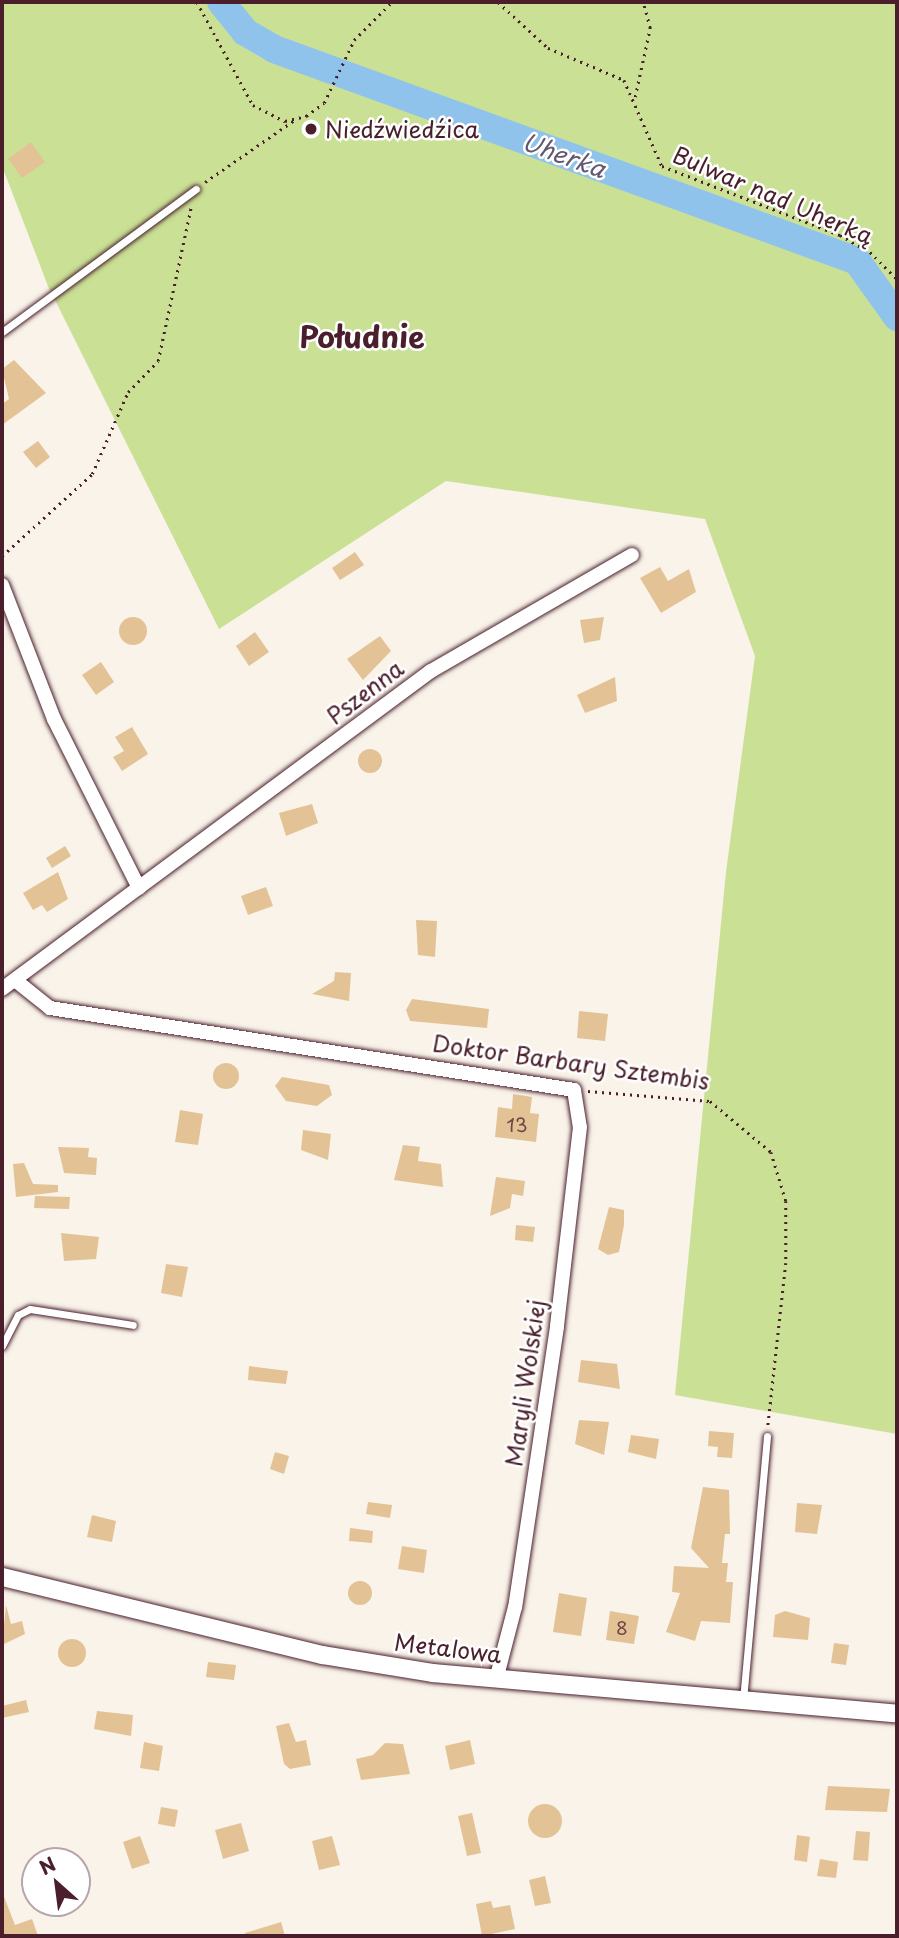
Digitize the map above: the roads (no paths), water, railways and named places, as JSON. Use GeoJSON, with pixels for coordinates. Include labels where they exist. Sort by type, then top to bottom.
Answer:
{"type":"FeatureCollection","features":[{"type":"Feature","properties":{"kind":"street","name":"Pszenna"},"geometry":{"type":"LineString","coordinates":[[2,989],[431,671],[632,555]]}},
{"type":"Feature","properties":{"kind":"street"},"geometry":{"type":"LineString","coordinates":[[2,584],[54,719],[139,888]]}},
{"type":"Feature","properties":{"kind":"street","name":"Doktor Barbary Sztembis"},"geometry":{"type":"LineString","coordinates":[[15,980],[50,1008],[574,1090]]}},
{"type":"Feature","properties":{"kind":"street","name":"Maryli Wolskiej"},"geometry":{"type":"LineString","coordinates":[[496,1680],[514,1607],[557,1327],[580,1127],[574,1090]]}},
{"type":"Feature","properties":{"kind":"street","name":"Metalowa"},"geometry":{"type":"LineString","coordinates":[[2,1577],[323,1655],[496,1680],[743,1704],[897,1714]]}},
{"type":"Feature","properties":{"kind":"lane"},"geometry":{"type":"LineString","coordinates":[[2,332],[196,189]]}},
{"type":"Feature","properties":{"kind":"lane"},"geometry":{"type":"LineString","coordinates":[[2,1346],[18,1315],[30,1309],[134,1325]]}},
{"type":"Feature","properties":{"kind":"lane"},"geometry":{"type":"LineString","coordinates":[[743,1704],[751,1553],[767,1436]]}},
{"type":"Feature","properties":{"kind":"waterway","name":"Uherka"},"geometry":{"type":"LineString","coordinates":[[221,2],[245,32],[274,49],[857,261],[897,317]]}},
{"type":"Feature","properties":{"kind":"place","name":"Niedźwiedźica"},"geometry":{"type":"Point","coordinates":[311,129]}},
{"type":"Feature","properties":{"kind":"district","name":"Południe"},"geometry":{"type":"Point","coordinates":[362,336]}}]}
